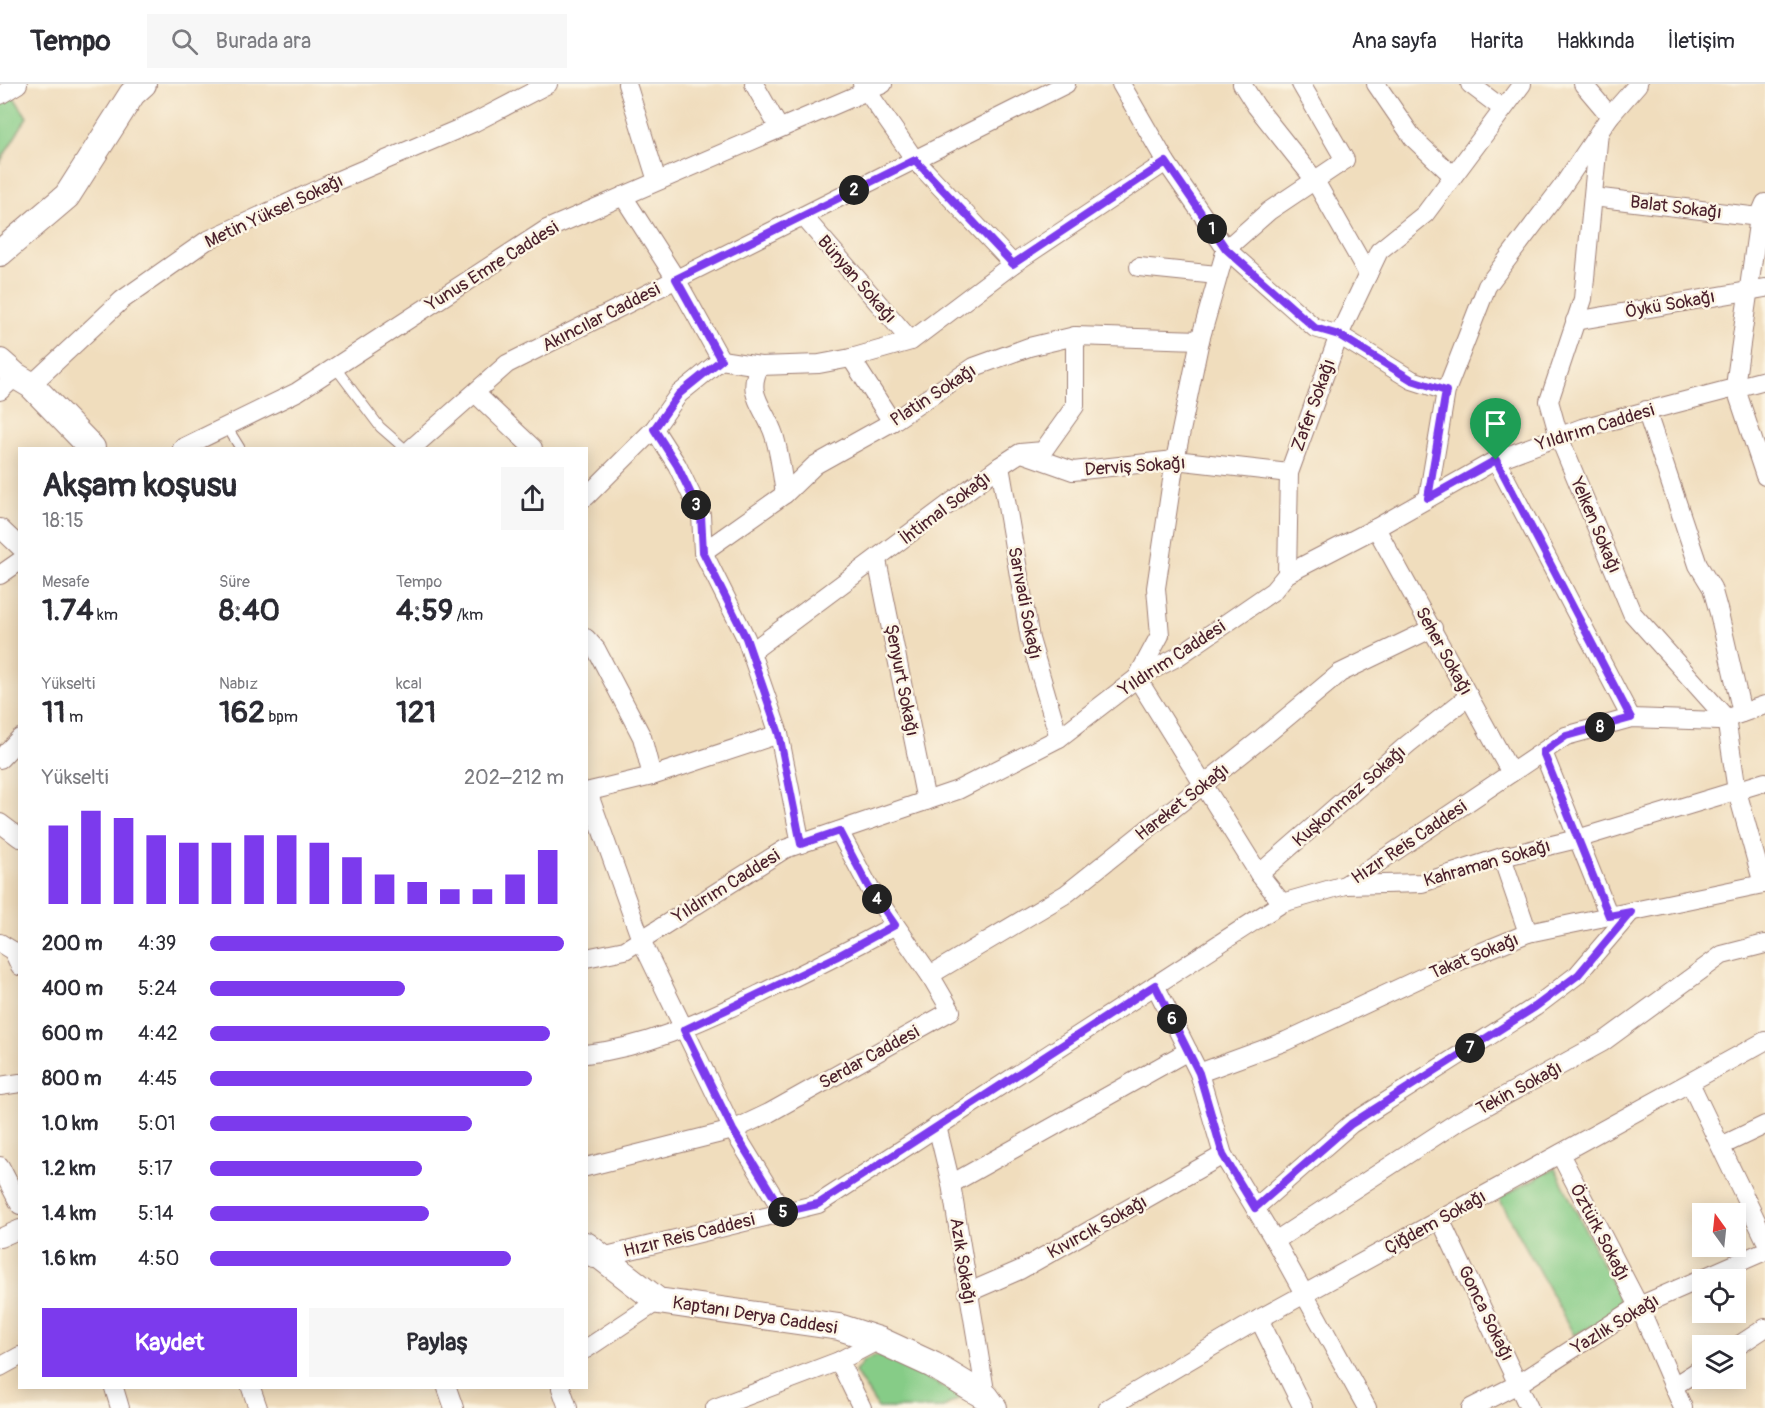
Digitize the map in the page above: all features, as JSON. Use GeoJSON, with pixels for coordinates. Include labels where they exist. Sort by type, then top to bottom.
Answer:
{"type":"FeatureCollection","features":[{"type":"Feature","properties":{"kind":"street"},"geometry":{"type":"LineString","coordinates":[[0,95],[18,84]]}},
{"type":"Feature","properties":{"kind":"street"},"geometry":{"type":"LineString","coordinates":[[0,253],[67,196],[132,94],[143,84]]}},
{"type":"Feature","properties":{"kind":"street","name":"Metin Yüksel Sokağı"},"geometry":{"type":"LineString","coordinates":[[12,378],[206,241],[334,182],[475,122],[548,84]]}},
{"type":"Feature","properties":{"kind":"street"},"geometry":{"type":"LineString","coordinates":[[627,84],[657,181]]}},
{"type":"Feature","properties":{"kind":"street"},"geometry":{"type":"LineString","coordinates":[[754,84],[779,128]]}},
{"type":"Feature","properties":{"kind":"street","name":"Akıncılar Caddesi"},"geometry":{"type":"LineString","coordinates":[[413,447],[507,364],[1066,84]]}},
{"type":"Feature","properties":{"kind":"street"},"geometry":{"type":"LineString","coordinates":[[1121,84],[1166,162],[1226,249],[1315,328],[1339,335],[1412,380],[1446,391]]}},
{"type":"Feature","properties":{"kind":"street"},"geometry":{"type":"LineString","coordinates":[[1242,84],[1256,106],[1314,179],[1368,274]]}},
{"type":"Feature","properties":{"kind":"street"},"geometry":{"type":"LineString","coordinates":[[1282,903],[1259,874],[1137,678],[1160,635],[1156,588],[1175,460],[1200,340],[1226,249],[1269,211],[1345,160],[1301,84]]}},
{"type":"Feature","properties":{"kind":"street"},"geometry":{"type":"LineString","coordinates":[[1376,84],[1413,138],[1453,176]]}},
{"type":"Feature","properties":{"kind":"street"},"geometry":{"type":"LineString","coordinates":[[1470,84],[1503,109]]}},
{"type":"Feature","properties":{"kind":"street","name":"Zafer Sokağı"},"geometry":{"type":"LineString","coordinates":[[1287,574],[1288,473],[1339,335],[1379,251],[1425,214],[1522,84]]}},
{"type":"Feature","properties":{"kind":"street"},"geometry":{"type":"LineString","coordinates":[[1583,84],[1610,116]]}},
{"type":"Feature","properties":{"kind":"street"},"geometry":{"type":"LineString","coordinates":[[1428,498],[1446,391],[1487,286],[1562,187],[1610,116],[1638,84]]}},
{"type":"Feature","properties":{"kind":"street"},"geometry":{"type":"LineString","coordinates":[[871,86],[915,160],[1013,264]]}},
{"type":"Feature","properties":{"kind":"street","name":"Yunus Emre Caddesi"},"geometry":{"type":"LineString","coordinates":[[184,447],[297,392],[547,229],[871,86]]}},
{"type":"Feature","properties":{"kind":"street","name":"Yelken Sokağı"},"geometry":{"type":"LineString","coordinates":[[1599,132],[1583,299],[1549,401],[1559,437],[1632,613],[1734,716]]}},
{"type":"Feature","properties":{"kind":"street"},"geometry":{"type":"LineString","coordinates":[[588,495],[654,429],[679,394],[721,360],[760,366],[819,364],[851,358],[911,341],[1013,264],[1166,162]]}},
{"type":"Feature","properties":{"kind":"street"},"geometry":{"type":"LineString","coordinates":[[623,196],[676,279],[721,360]]}},
{"type":"Feature","properties":{"kind":"street","name":"Balat Sokağı"},"geometry":{"type":"LineString","coordinates":[[1593,197],[1762,210]]}},
{"type":"Feature","properties":{"kind":"street"},"geometry":{"type":"LineString","coordinates":[[1762,210],[1757,289],[1735,386],[1765,476]]}},
{"type":"Feature","properties":{"kind":"street","name":"Bünyan Sokağı"},"geometry":{"type":"LineString","coordinates":[[803,216],[911,341]]}},
{"type":"Feature","properties":{"kind":"street"},"geometry":{"type":"LineString","coordinates":[[1139,267],[1217,275]]}},
{"type":"Feature","properties":{"kind":"street","name":"Öykü Sokağı"},"geometry":{"type":"LineString","coordinates":[[1575,321],[1757,289]]}},
{"type":"Feature","properties":{"kind":"street","name":"Platin Sokağı"},"geometry":{"type":"LineString","coordinates":[[703,552],[785,494],[815,465],[892,422],[974,367],[1029,347],[1075,336],[1200,340]]}},
{"type":"Feature","properties":{"kind":"street","name":"İhtimal Sokağı"},"geometry":{"type":"LineString","coordinates":[[751,652],[1000,466],[1020,453],[1043,451],[1075,406],[1075,336]]}},
{"type":"Feature","properties":{"kind":"street"},"geometry":{"type":"LineString","coordinates":[[851,358],[892,422]]}},
{"type":"Feature","properties":{"kind":"street"},"geometry":{"type":"LineString","coordinates":[[760,366],[753,378],[757,402],[774,434],[785,494]]}},
{"type":"Feature","properties":{"kind":"street"},"geometry":{"type":"LineString","coordinates":[[12,378],[91,447]]}},
{"type":"Feature","properties":{"kind":"street","name":"Yıldırım Caddesi"},"geometry":{"type":"LineString","coordinates":[[588,958],[625,950],[785,849],[958,790],[1059,738],[1137,678],[1178,657],[1274,591],[1287,574],[1376,528],[1496,460],[1559,437],[1646,410],[1765,380]]}},
{"type":"Feature","properties":{"kind":"street"},"geometry":{"type":"LineString","coordinates":[[475,393],[532,447]]}},
{"type":"Feature","properties":{"kind":"street"},"geometry":{"type":"LineString","coordinates":[[1646,410],[1698,565],[1712,588],[1734,716],[1737,791],[1764,884]]}},
{"type":"Feature","properties":{"kind":"street"},"geometry":{"type":"LineString","coordinates":[[654,429],[677,465],[701,515],[703,552],[751,652],[779,734],[801,844]]}},
{"type":"Feature","properties":{"kind":"street","name":"Derviş Sokağı"},"geometry":{"type":"LineString","coordinates":[[1020,453],[1072,471],[1175,460],[1288,473]]}},
{"type":"Feature","properties":{"kind":"street"},"geometry":{"type":"LineString","coordinates":[[1496,460],[1631,718]]}},
{"type":"Feature","properties":{"kind":"street","name":"Sarıvadi Sokağı"},"geometry":{"type":"LineString","coordinates":[[1000,466],[1030,639],[1059,738]]}},
{"type":"Feature","properties":{"kind":"street"},"geometry":{"type":"LineString","coordinates":[[0,528],[18,545]]}},
{"type":"Feature","properties":{"kind":"street","name":"Seher Sokağı"},"geometry":{"type":"LineString","coordinates":[[1376,528],[1511,773]]}},
{"type":"Feature","properties":{"kind":"street","name":"Şenyurt Sokağı"},"geometry":{"type":"LineString","coordinates":[[877,560],[926,801]]}},
{"type":"Feature","properties":{"kind":"street"},"geometry":{"type":"LineString","coordinates":[[0,575],[18,562]]}},
{"type":"Feature","properties":{"kind":"street","name":"Hareket Sokağı"},"geometry":{"type":"LineString","coordinates":[[930,975],[1066,894],[1203,786],[1340,673],[1433,628]]}},
{"type":"Feature","properties":{"kind":"street"},"geometry":{"type":"LineString","coordinates":[[588,640],[596,649],[642,737],[652,776]]}},
{"type":"Feature","properties":{"kind":"street","name":"Kuşkonmaz Sokağı"},"geometry":{"type":"LineString","coordinates":[[1259,874],[1408,744],[1469,696]]}},
{"type":"Feature","properties":{"kind":"street","name":"Hızır Reis Caddesi"},"geometry":{"type":"LineString","coordinates":[[591,1254],[818,1204],[1282,903],[1345,885],[1566,736],[1631,718],[1719,721],[1765,705]]}},
{"type":"Feature","properties":{"kind":"street"},"geometry":{"type":"LineString","coordinates":[[588,792],[652,776],[779,734]]}},
{"type":"Feature","properties":{"kind":"street"},"geometry":{"type":"LineString","coordinates":[[0,759],[18,740]]}},
{"type":"Feature","properties":{"kind":"street"},"geometry":{"type":"LineString","coordinates":[[1543,752],[1609,916]]}},
{"type":"Feature","properties":{"kind":"street","name":"Kahraman Sokağı"},"geometry":{"type":"LineString","coordinates":[[1345,885],[1422,883],[1502,857],[1577,839],[1765,782]]}},
{"type":"Feature","properties":{"kind":"street"},"geometry":{"type":"LineString","coordinates":[[588,795],[641,940],[733,1130],[783,1212]]}},
{"type":"Feature","properties":{"kind":"street"},"geometry":{"type":"LineString","coordinates":[[0,823],[18,836]]}},
{"type":"Feature","properties":{"kind":"street","name":"Serdar Caddesi"},"geometry":{"type":"LineString","coordinates":[[588,1166],[733,1130],[769,1113],[951,1011],[930,975],[868,886],[839,831]]}},
{"type":"Feature","properties":{"kind":"street"},"geometry":{"type":"LineString","coordinates":[[1502,857],[1528,933]]}},
{"type":"Feature","properties":{"kind":"street","name":"Takat Sokağı"},"geometry":{"type":"LineString","coordinates":[[1199,1073],[1286,1041],[1440,969],[1528,933],[1764,884]]}},
{"type":"Feature","properties":{"kind":"street"},"geometry":{"type":"LineString","coordinates":[[1255,1208],[1351,1124],[1535,1007],[1578,975],[1631,912]]}},
{"type":"Feature","properties":{"kind":"street"},"geometry":{"type":"LineString","coordinates":[[588,1054],[609,1051],[684,1030],[836,957],[895,925]]}},
{"type":"Feature","properties":{"kind":"street"},"geometry":{"type":"LineString","coordinates":[[0,943],[13,951],[18,962]]}},
{"type":"Feature","properties":{"kind":"street","name":"Tekin Sokağı"},"geometry":{"type":"LineString","coordinates":[[1275,1241],[1457,1122],[1603,1042],[1722,955],[1765,944]]}},
{"type":"Feature","properties":{"kind":"street"},"geometry":{"type":"LineString","coordinates":[[1155,985],[1199,1073],[1223,1155],[1275,1241],[1366,1408]]}},
{"type":"Feature","properties":{"kind":"street","name":"Çiğdem Sokağı"},"geometry":{"type":"LineString","coordinates":[[1108,1408],[1259,1318],[1690,1083],[1741,1052],[1765,1041]]}},
{"type":"Feature","properties":{"kind":"street"},"geometry":{"type":"LineString","coordinates":[[951,1185],[1188,1051]]}},
{"type":"Feature","properties":{"kind":"street"},"geometry":{"type":"LineString","coordinates":[[0,1086],[18,1083]]}},
{"type":"Feature","properties":{"kind":"street"},"geometry":{"type":"LineString","coordinates":[[1690,1083],[1765,1239]]}},
{"type":"Feature","properties":{"kind":"street"},"geometry":{"type":"LineString","coordinates":[[1721,1146],[1765,1125]]}},
{"type":"Feature","properties":{"kind":"street","name":"Azık Sokağı"},"geometry":{"type":"LineString","coordinates":[[938,1126],[951,1185],[968,1293],[990,1402]]}},
{"type":"Feature","properties":{"kind":"street","name":"Öztürk Sokağı"},"geometry":{"type":"LineString","coordinates":[[1560,1154],[1639,1306],[1683,1408]]}},
{"type":"Feature","properties":{"kind":"street","name":"Kıvırcık Sokağı"},"geometry":{"type":"LineString","coordinates":[[968,1293],[1020,1270],[1223,1155]]}},
{"type":"Feature","properties":{"kind":"street"},"geometry":{"type":"LineString","coordinates":[[0,1166],[18,1201]]}},
{"type":"Feature","properties":{"kind":"street","name":"Gonca Sokağı"},"geometry":{"type":"LineString","coordinates":[[1440,1219],[1520,1383],[1529,1408]]}},
{"type":"Feature","properties":{"kind":"street"},"geometry":{"type":"LineString","coordinates":[[0,1238],[18,1230]]}},
{"type":"Feature","properties":{"kind":"street","name":"Yazlık Sokağı"},"geometry":{"type":"LineString","coordinates":[[1471,1408],[1520,1383],[1639,1306],[1765,1251]]}},
{"type":"Feature","properties":{"kind":"street","name":"Kaptanı Derya Caddesi"},"geometry":{"type":"LineString","coordinates":[[591,1254],[657,1301],[839,1327],[879,1340],[933,1365],[990,1402]]}},
{"type":"Feature","properties":{"kind":"street"},"geometry":{"type":"LineString","coordinates":[[588,1348],[657,1301]]}},
{"type":"Feature","properties":{"kind":"street"},"geometry":{"type":"LineString","coordinates":[[1259,1318],[1303,1408]]}},
{"type":"Feature","properties":{"kind":"street"},"geometry":{"type":"LineString","coordinates":[[1746,1340],[1765,1328]]}},
{"type":"Feature","properties":{"kind":"street"},"geometry":{"type":"LineString","coordinates":[[723,1406],[839,1361],[879,1340]]}},
{"type":"Feature","properties":{"kind":"street"},"geometry":{"type":"LineString","coordinates":[[0,1367],[18,1357]]}},
{"type":"Feature","properties":{"kind":"street"},"geometry":{"type":"LineString","coordinates":[[839,1361],[862,1408]]}},
{"type":"Feature","properties":{"kind":"street"},"geometry":{"type":"LineString","coordinates":[[1674,1386],[1692,1374]]}},
{"type":"Feature","properties":{"kind":"street"},"geometry":{"type":"LineString","coordinates":[[119,1389],[120,1408]]}},
{"type":"Feature","properties":{"kind":"street"},"geometry":{"type":"LineString","coordinates":[[251,1389],[258,1408]]}},
{"type":"Feature","properties":{"kind":"street"},"geometry":{"type":"LineString","coordinates":[[447,1389],[454,1408]]}},
{"type":"Feature","properties":{"kind":"street"},"geometry":{"type":"LineString","coordinates":[[561,1389],[568,1408]]}},
{"type":"Feature","properties":{"kind":"lane"},"geometry":{"type":"LineString","coordinates":[[335,367],[380,428],[403,447]]}},
{"type":"Feature","properties":{"kind":"lane"},"geometry":{"type":"LineString","coordinates":[[227,427],[239,447]]}},
{"type":"Feature","properties":{"kind":"green space"},"geometry":{"type":"Polygon","coordinates":[[[13,96],[27,117],[0,162],[0,104],[13,96]]]}},
{"type":"Feature","properties":{"kind":"green space"},"geometry":{"type":"Polygon","coordinates":[[[1555,1168],[1623,1306],[1617,1314],[1574,1335],[1499,1198],[1555,1168]]]}},
{"type":"Feature","properties":{"kind":"green space"},"geometry":{"type":"Polygon","coordinates":[[[875,1356],[888,1357],[962,1397],[942,1408],[878,1408],[855,1372],[863,1361],[875,1356]]]}},
{"type":"Feature","properties":{"kind":"route"},"geometry":{"type":"LineString","coordinates":[[915,160],[1013,264],[1166,162],[1226,249],[1315,328],[1339,335],[1412,380],[1446,391],[1428,498],[1496,460],[1631,718],[1566,736],[1543,752],[1609,916],[1631,912],[1578,975],[1535,1007],[1351,1124],[1255,1208],[1223,1155],[1199,1073],[1155,985],[818,1204],[783,1212],[733,1130],[684,1030],[836,957],[895,925],[868,886],[839,831],[801,844],[779,734],[746,638],[703,552],[701,515],[677,465],[654,429],[679,394],[702,373],[721,360],[676,279],[915,160]]}}]}
